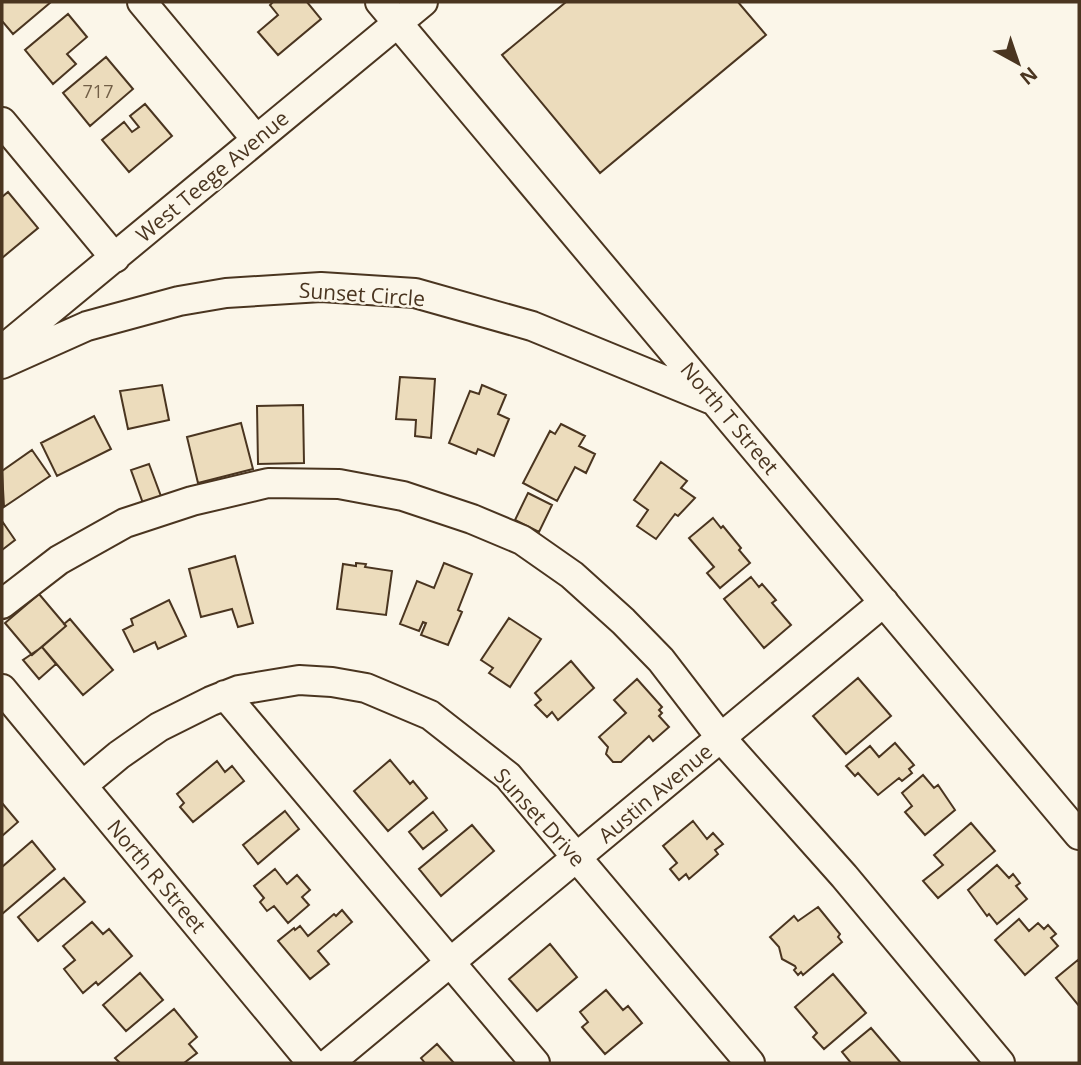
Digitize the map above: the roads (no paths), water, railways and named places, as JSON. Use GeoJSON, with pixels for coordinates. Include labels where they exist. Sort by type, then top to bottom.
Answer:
{"type":"FeatureCollection","features":[{"type":"Feature","properties":{"kind":"street"},"geometry":{"type":"LineString","coordinates":[[142,2],[256,139]]}},
{"type":"Feature","properties":{"kind":"street","name":"West Teege Avenue"},"geometry":{"type":"LineString","coordinates":[[2,350],[256,139],[389,12],[423,2]]}},
{"type":"Feature","properties":{"kind":"street","name":"North T Street"},"geometry":{"type":"LineString","coordinates":[[389,12],[1079,835]]}},
{"type":"Feature","properties":{"kind":"street"},"geometry":{"type":"LineString","coordinates":[[2,122],[115,258]]}},
{"type":"Feature","properties":{"kind":"street","name":"Sunset Circle"},"geometry":{"type":"LineString","coordinates":[[2,364],[87,326],[179,301],[226,293],[321,288],[415,293],[532,326],[716,402]]}},
{"type":"Feature","properties":{"kind":"street"},"geometry":{"type":"LineString","coordinates":[[2,604],[59,560],[125,523],[192,501],[268,483],[339,484],[403,496],[472,519],[522,540],[572,575],[661,660],[722,738],[844,876],[1000,1063]]}},
{"type":"Feature","properties":{"kind":"street","name":"Austin Avenue"},"geometry":{"type":"LineString","coordinates":[[328,1063],[884,602]]}},
{"type":"Feature","properties":{"kind":"street","name":"Sunset Drive"},"geometry":{"type":"LineString","coordinates":[[83,785],[159,727],[225,695],[268,684],[299,680],[366,688],[430,715],[508,776],[750,1063]]}},
{"type":"Feature","properties":{"kind":"street","name":"North R Street"},"geometry":{"type":"LineString","coordinates":[[2,689],[312,1063]]}},
{"type":"Feature","properties":{"kind":"street"},"geometry":{"type":"LineString","coordinates":[[225,695],[535,1063]]}}]}
